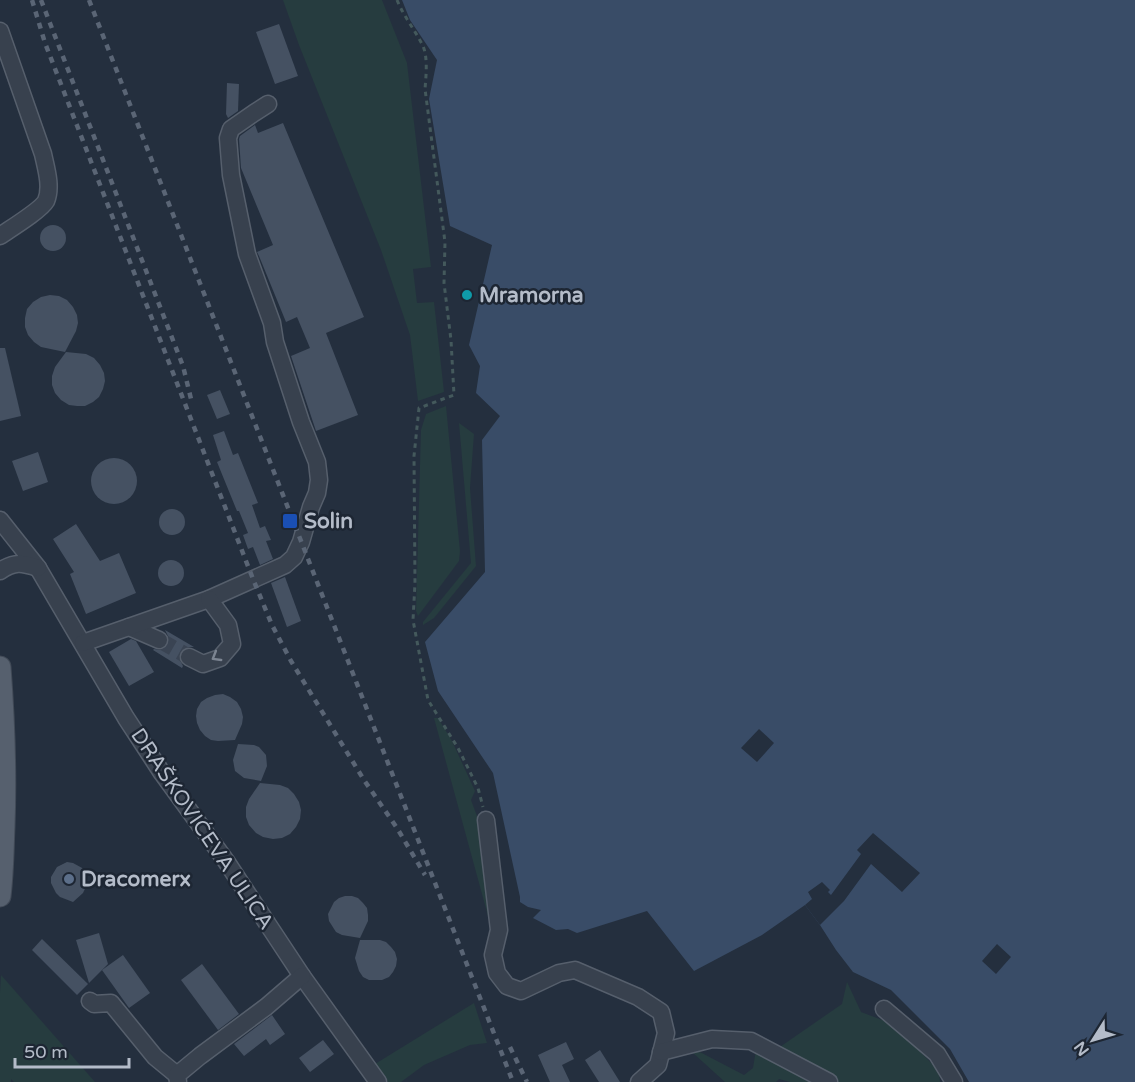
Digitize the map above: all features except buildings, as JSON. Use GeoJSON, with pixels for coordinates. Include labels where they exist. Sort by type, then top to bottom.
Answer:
{"type":"FeatureCollection","features":[{"type":"Feature","properties":{"kind":"main road"},"geometry":{"type":"LineString","coordinates":[[0,667],[5,798],[0,896]]}},
{"type":"Feature","properties":{"kind":"street"},"geometry":{"type":"LineString","coordinates":[[0,31],[43,154],[48,173],[48,189],[45,202],[0,236]]}},
{"type":"Feature","properties":{"kind":"street"},"geometry":{"type":"LineString","coordinates":[[83,643],[209,599],[285,565],[294,557],[301,542],[317,493],[319,480],[317,462],[301,422],[275,342],[272,323],[247,254],[231,175],[228,138],[231,129],[268,104]]}},
{"type":"Feature","properties":{"kind":"street","name":"DRAŠKOVIĆEVA ULICA"},"geometry":{"type":"LineString","coordinates":[[0,520],[38,568],[126,717],[162,773],[226,861],[302,976],[378,1082]]}},
{"type":"Feature","properties":{"kind":"street"},"geometry":{"type":"LineString","coordinates":[[0,571],[20,563],[38,568]]}},
{"type":"Feature","properties":{"kind":"street"},"geometry":{"type":"LineString","coordinates":[[189,657],[203,664],[220,658],[232,644],[228,625],[209,599]]}},
{"type":"Feature","properties":{"kind":"street"},"geometry":{"type":"LineString","coordinates":[[129,627],[159,640]]}},
{"type":"Feature","properties":{"kind":"street"},"geometry":{"type":"LineString","coordinates":[[486,820],[498,930],[494,955],[496,973],[507,986],[521,991],[559,973],[575,970],[638,997],[661,1012],[666,1033],[658,1065],[639,1082]]}},
{"type":"Feature","properties":{"kind":"street"},"geometry":{"type":"LineString","coordinates":[[90,1001],[94,1004],[111,1003],[155,1057],[177,1078],[200,1056],[266,1008],[302,976]]}},
{"type":"Feature","properties":{"kind":"street"},"geometry":{"type":"LineString","coordinates":[[884,1009],[937,1054],[954,1082]]}},
{"type":"Feature","properties":{"kind":"street"},"geometry":{"type":"LineString","coordinates":[[661,1052],[712,1039],[751,1041],[829,1082]]}},
{"type":"Feature","properties":{"kind":"path"},"geometry":{"type":"LineString","coordinates":[[397,0],[424,48],[427,71],[425,89],[445,242],[444,283],[451,340],[454,395],[419,408],[414,456],[413,620],[428,700],[458,748],[478,788],[486,820]]}},
{"type":"Feature","properties":{"kind":"green space"},"geometry":{"type":"Polygon","coordinates":[[[283,0],[382,0],[407,63],[431,267],[413,269],[417,303],[434,302],[444,392],[418,401],[410,335],[381,250],[283,0]]]}},
{"type":"Feature","properties":{"kind":"green space"},"geometry":{"type":"Polygon","coordinates":[[[446,406],[460,551],[459,561],[418,616],[416,611],[421,430],[426,414],[446,406]]]}},
{"type":"Feature","properties":{"kind":"green space"},"geometry":{"type":"Polygon","coordinates":[[[459,423],[474,434],[470,488],[476,566],[434,618],[423,625],[423,622],[471,563],[459,423]]]}},
{"type":"Feature","properties":{"kind":"green space"},"geometry":{"type":"Polygon","coordinates":[[[434,718],[438,718],[452,741],[475,791],[471,800],[483,840],[491,927],[434,718]]]}},
{"type":"Feature","properties":{"kind":"green space"},"geometry":{"type":"Polygon","coordinates":[[[1,975],[95,1082],[14,1082],[11,1079],[11,1082],[0,1082],[1,975]]]}},
{"type":"Feature","properties":{"kind":"green space"},"geometry":{"type":"Polygon","coordinates":[[[847,982],[861,1012],[893,1024],[939,1071],[940,1082],[838,1082],[777,1049],[842,1004],[847,982]]]}},
{"type":"Feature","properties":{"kind":"green space"},"geometry":{"type":"Polygon","coordinates":[[[474,1003],[487,1043],[470,1045],[424,1065],[401,1082],[388,1082],[375,1064],[474,1003]]]}},
{"type":"Feature","properties":{"kind":"green space"},"geometry":{"type":"Polygon","coordinates":[[[696,1050],[744,1075],[753,1068],[756,1050],[809,1082],[790,1082],[779,1079],[776,1082],[725,1082],[693,1053],[696,1050]]]}},
{"type":"Feature","properties":{"kind":"water"},"geometry":{"type":"Polygon","coordinates":[[[402,0],[1135,0],[1135,1082],[969,1082],[950,1049],[891,990],[853,972],[805,905],[762,935],[694,971],[647,911],[577,933],[568,929],[556,930],[533,918],[541,910],[528,907],[520,902],[493,773],[438,691],[425,642],[485,572],[482,440],[500,416],[476,393],[480,366],[469,345],[492,245],[450,226],[429,99],[437,60],[410,20],[402,0]]]}},
{"type":"Feature","properties":{"kind":"pier"},"geometry":{"type":"Polygon","coordinates":[[[759,729],[774,743],[757,762],[741,748],[759,729]]]}},
{"type":"Feature","properties":{"kind":"pier"},"geometry":{"type":"Polygon","coordinates":[[[873,833],[920,873],[902,892],[871,864],[844,901],[820,925],[805,905],[812,899],[808,892],[822,882],[830,890],[828,892],[831,895],[861,854],[857,850],[873,833]]]}},
{"type":"Feature","properties":{"kind":"pier"},"geometry":{"type":"Polygon","coordinates":[[[997,944],[1011,957],[996,974],[982,961],[997,944]]]}},
{"type":"Feature","properties":{"kind":"tunnel"},"geometry":{"type":"LineString","coordinates":[[159,640],[189,657]]}},
{"type":"Feature","properties":{"kind":"railway"},"geometry":{"type":"LineString","coordinates":[[32,0],[45,43],[272,625],[291,661],[425,875]]}},
{"type":"Feature","properties":{"kind":"railway"},"geometry":{"type":"LineString","coordinates":[[41,0],[183,366],[192,403]]}},
{"type":"Feature","properties":{"kind":"railway"},"geometry":{"type":"LineString","coordinates":[[89,0],[513,1082]]}},
{"type":"Feature","properties":{"kind":"railway"},"geometry":{"type":"LineString","coordinates":[[510,1047],[527,1082]]}},
{"type":"Feature","properties":{"kind":"place","name":"Mramorna"},"geometry":{"type":"Point","coordinates":[467,295]}},
{"type":"Feature","properties":{"kind":"place","name":"Solin"},"geometry":{"type":"Point","coordinates":[290,521]}},
{"type":"Feature","properties":{"kind":"place","name":"Dracomerx"},"geometry":{"type":"Point","coordinates":[69,879]}}]}
